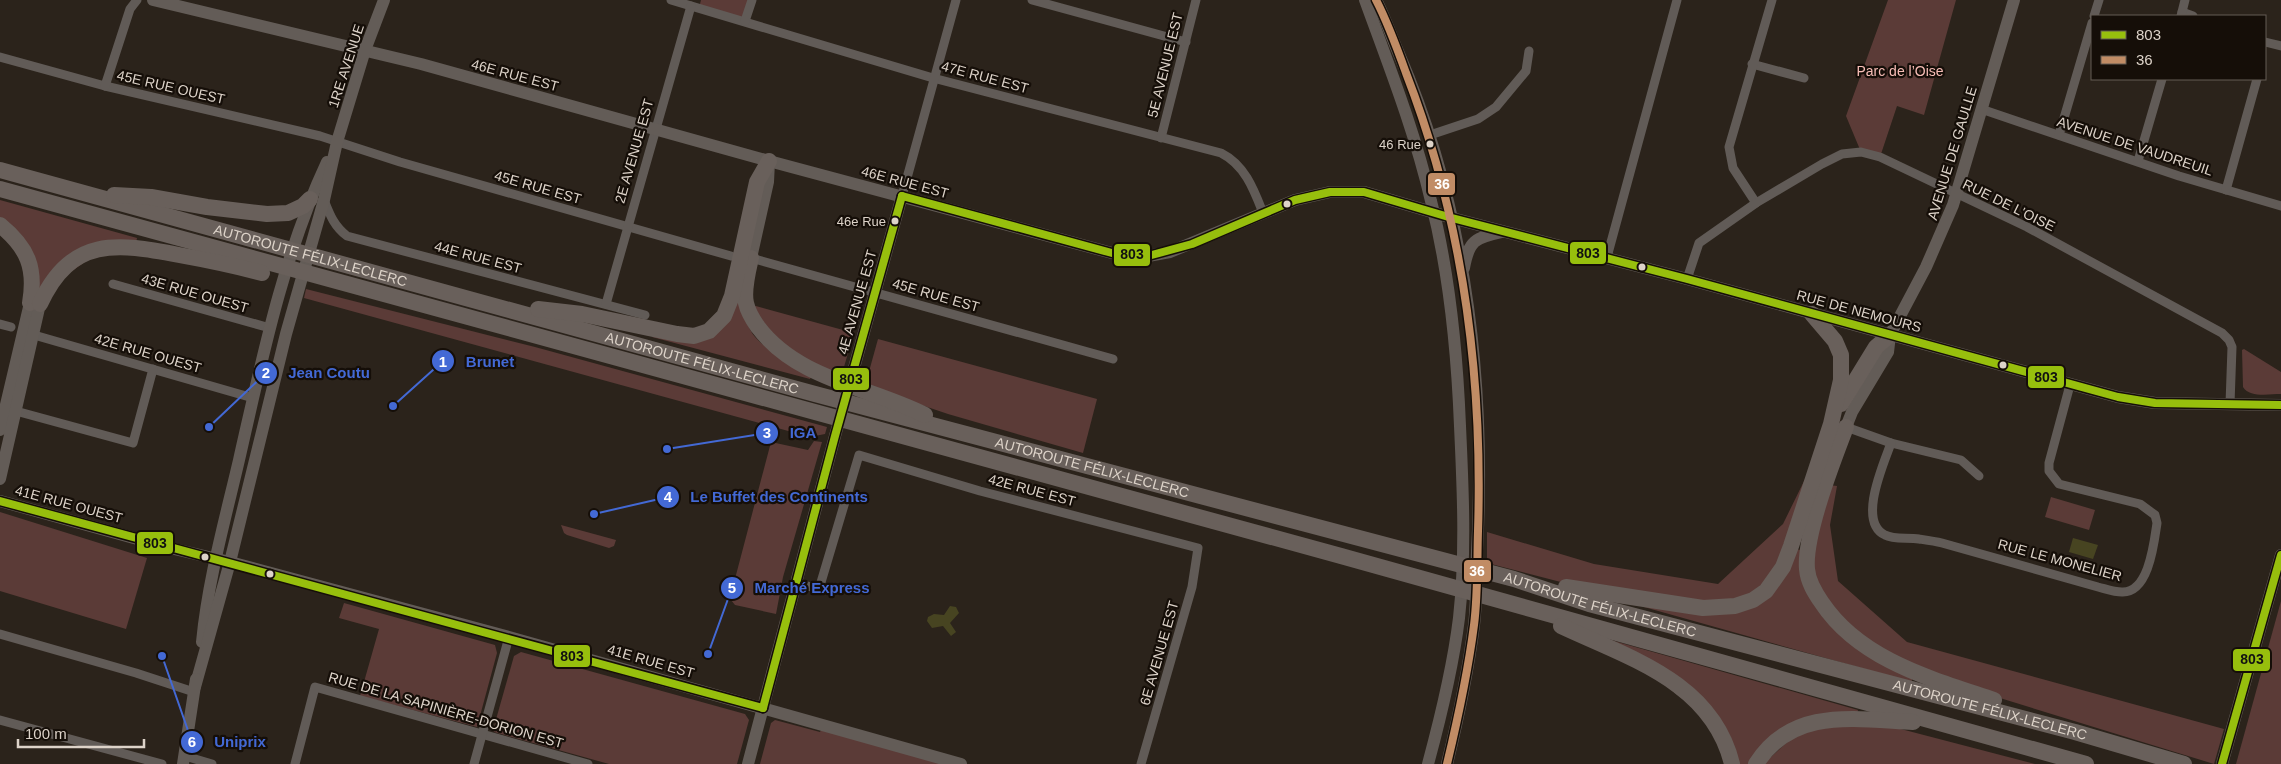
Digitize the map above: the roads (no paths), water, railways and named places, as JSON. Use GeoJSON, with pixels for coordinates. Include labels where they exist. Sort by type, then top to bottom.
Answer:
{"type":"FeatureCollection","features":[{"type":"Feature","properties":{"kind":"highway"},"geometry":{"type":"LineString","coordinates":[[502,307],[582,314],[694,336],[709,331],[724,316],[732,296],[757,182],[769,161]]}},
{"type":"Feature","properties":{"kind":"highway","name":"AUTOROUTE FÉLIX-LECLERC"},"geometry":{"type":"LineString","coordinates":[[0,170],[815,394],[913,408],[961,432],[1514,579],[1589,604],[2075,732],[2184,764]]}},
{"type":"Feature","properties":{"kind":"highway","name":"AUTOROUTE FÉLIX-LECLERC"},"geometry":{"type":"LineString","coordinates":[[0,189],[250,264],[582,349],[803,409],[2086,764]]}},
{"type":"Feature","properties":{"kind":"highway"},"geometry":{"type":"LineString","coordinates":[[76,192],[151,197],[207,208],[267,214],[288,213],[317,199]]}},
{"type":"Feature","properties":{"kind":"highway"},"geometry":{"type":"LineString","coordinates":[[0,225],[20,244],[29,260],[33,275],[35,303]]}},
{"type":"Feature","properties":{"kind":"highway"},"geometry":{"type":"LineString","coordinates":[[35,303],[56,276],[68,265],[85,254],[104,247],[122,246],[150,249],[250,264]]}},
{"type":"Feature","properties":{"kind":"highway"},"geometry":{"type":"LineString","coordinates":[[751,258],[746,303],[752,319],[767,339],[793,360],[877,403]]}},
{"type":"Feature","properties":{"kind":"highway"},"geometry":{"type":"LineString","coordinates":[[1812,314],[1835,340],[1841,355],[1839,426],[1833,463],[1807,550],[1809,579],[1829,613],[1849,635],[1878,654],[1908,669],[1923,676],[2017,708],[2075,732]]}},
{"type":"Feature","properties":{"kind":"highway"},"geometry":{"type":"LineString","coordinates":[[1514,579],[1703,608],[1735,606],[1754,600],[1766,591],[1783,567],[1839,426],[1851,385],[1876,347],[1890,335]]}},
{"type":"Feature","properties":{"kind":"highway"},"geometry":{"type":"LineString","coordinates":[[1516,606],[1653,668],[1675,681],[1692,696],[1717,726],[1728,749],[1732,764]]}},
{"type":"Feature","properties":{"kind":"highway"},"geometry":{"type":"LineString","coordinates":[[1756,764],[1762,754],[1779,738],[1798,727],[1821,720],[1846,719],[1943,723]]}},
{"type":"Feature","properties":{"kind":"street"},"geometry":{"type":"LineString","coordinates":[[104,86],[130,9],[137,0]]}},
{"type":"Feature","properties":{"kind":"street","name":"46E RUE EST"},"geometry":{"type":"LineString","coordinates":[[153,0],[259,27],[365,50],[769,161],[1098,249],[1133,256],[1148,256],[1170,252],[1263,213],[1312,195],[1347,191],[1364,192],[1434,212]]}},
{"type":"Feature","properties":{"kind":"street","name":"1RE AVENUE"},"geometry":{"type":"LineString","coordinates":[[184,760],[205,613],[270,328],[337,142],[365,50],[384,0]]}},
{"type":"Feature","properties":{"kind":"street","name":"47E RUE EST"},"geometry":{"type":"LineString","coordinates":[[671,0],[933,78],[1221,153],[1234,160],[1246,176],[1263,213]]}},
{"type":"Feature","properties":{"kind":"street"},"geometry":{"type":"LineString","coordinates":[[745,21],[752,0]]}},
{"type":"Feature","properties":{"kind":"street","name":"4E AVENUE EST"},"geometry":{"type":"LineString","coordinates":[[748,761],[933,78],[956,0]]}},
{"type":"Feature","properties":{"kind":"street"},"geometry":{"type":"LineString","coordinates":[[1032,0],[1186,42]]}},
{"type":"Feature","properties":{"kind":"street","name":"5E AVENUE EST"},"geometry":{"type":"LineString","coordinates":[[1161,138],[1196,0]]}},
{"type":"Feature","properties":{"kind":"street"},"geometry":{"type":"LineString","coordinates":[[1365,0],[1406,112],[1434,212],[1448,283],[1458,372],[1464,541],[1459,618],[1444,704],[1428,764]]}},
{"type":"Feature","properties":{"kind":"street"},"geometry":{"type":"LineString","coordinates":[[1376,0],[1412,83],[1430,135],[1452,218],[1463,275],[1476,364],[1481,488],[1474,624],[1456,728],[1446,764]]}},
{"type":"Feature","properties":{"kind":"street"},"geometry":{"type":"LineString","coordinates":[[1607,257],[1677,0]]}},
{"type":"Feature","properties":{"kind":"street"},"geometry":{"type":"LineString","coordinates":[[1756,203],[1733,168],[1729,147],[1772,0]]}},
{"type":"Feature","properties":{"kind":"street","name":"AVENUE DE GAULLE"},"geometry":{"type":"LineString","coordinates":[[1890,335],[1932,254],[1957,194],[2014,0]]}},
{"type":"Feature","properties":{"kind":"street"},"geometry":{"type":"LineString","coordinates":[[2094,15],[2099,0]]}},
{"type":"Feature","properties":{"kind":"street"},"geometry":{"type":"LineString","coordinates":[[2181,14],[2185,0]]}},
{"type":"Feature","properties":{"kind":"street","name":"2E AVENUE EST"},"geometry":{"type":"LineString","coordinates":[[606,304],[654,128],[691,6]]}},
{"type":"Feature","properties":{"kind":"street"},"geometry":{"type":"LineString","coordinates":[[2059,135],[2091,26]]}},
{"type":"Feature","properties":{"kind":"street"},"geometry":{"type":"LineString","coordinates":[[2266,45],[2281,46]]}},
{"type":"Feature","properties":{"kind":"street"},"geometry":{"type":"LineString","coordinates":[[1430,135],[1478,119],[1496,107],[1526,71],[1528,51]]}},
{"type":"Feature","properties":{"kind":"street","name":"45E RUE OUEST"},"geometry":{"type":"LineString","coordinates":[[0,57],[104,86],[337,142]]}},
{"type":"Feature","properties":{"kind":"street"},"geometry":{"type":"LineString","coordinates":[[1752,64],[1804,78]]}},
{"type":"Feature","properties":{"kind":"street"},"geometry":{"type":"LineString","coordinates":[[2138,161],[2162,80]]}},
{"type":"Feature","properties":{"kind":"street"},"geometry":{"type":"LineString","coordinates":[[2226,190],[2257,80]]}},
{"type":"Feature","properties":{"kind":"street","name":"AVENUE DE VAUDREUIL"},"geometry":{"type":"LineString","coordinates":[[1981,109],[2179,176],[2281,206]]}},
{"type":"Feature","properties":{"kind":"street","name":"45E RUE EST"},"geometry":{"type":"LineString","coordinates":[[337,142],[400,162],[731,256]]}},
{"type":"Feature","properties":{"kind":"street","name":"RUE DE L'OISE"},"geometry":{"type":"LineString","coordinates":[[1687,279],[1699,243],[1756,203],[1822,164],[1842,154],[1861,152],[1880,158],[2027,228],[2222,333],[2229,340],[2232,347],[2230,404]]}},
{"type":"Feature","properties":{"kind":"street"},"geometry":{"type":"LineString","coordinates":[[751,258],[768,182],[769,161]]}},
{"type":"Feature","properties":{"kind":"street","name":"1RE AVENUE"},"geometry":{"type":"LineString","coordinates":[[194,690],[230,562],[317,199]]}},
{"type":"Feature","properties":{"kind":"street","name":"44E RUE EST"},"geometry":{"type":"LineString","coordinates":[[317,199],[333,222],[347,236],[645,315]]}},
{"type":"Feature","properties":{"kind":"street","name":"RUE DE NEMOURS"},"geometry":{"type":"LineString","coordinates":[[1434,212],[1607,257],[2118,397],[2154,403],[2281,405]]}},
{"type":"Feature","properties":{"kind":"street"},"geometry":{"type":"LineString","coordinates":[[1463,275],[1468,249],[1473,242],[1504,230]]}},
{"type":"Feature","properties":{"kind":"street","name":"45E RUE EST"},"geometry":{"type":"LineString","coordinates":[[751,258],[1113,359]]}},
{"type":"Feature","properties":{"kind":"street","name":"43E RUE OUEST"},"geometry":{"type":"LineString","coordinates":[[113,284],[270,328]]}},
{"type":"Feature","properties":{"kind":"street"},"geometry":{"type":"LineString","coordinates":[[0,430],[34,335],[35,303]]}},
{"type":"Feature","properties":{"kind":"street"},"geometry":{"type":"LineString","coordinates":[[0,480],[7,408],[35,303]]}},
{"type":"Feature","properties":{"kind":"street"},"geometry":{"type":"LineString","coordinates":[[0,324],[11,327]]}},
{"type":"Feature","properties":{"kind":"street","name":"42E RUE OUEST"},"geometry":{"type":"LineString","coordinates":[[34,335],[253,398]]}},
{"type":"Feature","properties":{"kind":"street"},"geometry":{"type":"LineString","coordinates":[[7,408],[133,443],[153,369]]}},
{"type":"Feature","properties":{"kind":"street","name":"RUE LE MONELIER"},"geometry":{"type":"LineString","coordinates":[[1891,443],[1875,491],[1872,512],[1872,520],[1883,535],[1890,538],[1919,539],[1942,543],[2098,587],[2122,592],[2131,590],[2145,576],[2157,523],[2155,515],[2140,504],[2059,484],[2049,471],[2049,463],[2070,385]]}},
{"type":"Feature","properties":{"kind":"street"},"geometry":{"type":"LineString","coordinates":[[1839,426],[1891,443],[1961,460],[1979,476]]}},
{"type":"Feature","properties":{"kind":"street","name":"42E RUE EST"},"geometry":{"type":"LineString","coordinates":[[796,583],[819,589],[859,456],[1198,548]]}},
{"type":"Feature","properties":{"kind":"street","name":"41E RUE OUEST"},"geometry":{"type":"LineString","coordinates":[[0,500],[216,560]]}},
{"type":"Feature","properties":{"kind":"street","name":"6E AVENUE EST"},"geometry":{"type":"LineString","coordinates":[[1141,764],[1192,587],[1198,548]]}},
{"type":"Feature","properties":{"kind":"street"},"geometry":{"type":"LineString","coordinates":[[2222,764],[2281,555]]}},
{"type":"Feature","properties":{"kind":"street","name":"41E RUE EST"},"geometry":{"type":"LineString","coordinates":[[216,560],[230,562],[509,637],[961,764]]}},
{"type":"Feature","properties":{"kind":"street"},"geometry":{"type":"LineString","coordinates":[[0,634],[194,690]]}},
{"type":"Feature","properties":{"kind":"street"},"geometry":{"type":"LineString","coordinates":[[474,764],[509,637]]}},
{"type":"Feature","properties":{"kind":"street","name":"RUE DE LA SAPINIÈRE-DORION EST"},"geometry":{"type":"LineString","coordinates":[[295,764],[314,687],[588,764]]}},
{"type":"Feature","properties":{"kind":"street"},"geometry":{"type":"LineString","coordinates":[[0,720],[162,764]]}},
{"type":"Feature","properties":{"kind":"street"},"geometry":{"type":"LineString","coordinates":[[184,760],[212,764]]}},
{"type":"Feature","properties":{"kind":"place","name":"46 Rue"},"geometry":{"type":"Point","coordinates":[1430,144]}},
{"type":"Feature","properties":{"kind":"place","name":"46e Rue"},"geometry":{"type":"Point","coordinates":[895,221]}},
{"type":"Feature","properties":{"kind":"place","name":"Brunet"},"geometry":{"type":"Point","coordinates":[393,406]}},
{"type":"Feature","properties":{"kind":"place","name":"Jean Coutu"},"geometry":{"type":"Point","coordinates":[209,427]}},
{"type":"Feature","properties":{"kind":"place","name":"IGA"},"geometry":{"type":"Point","coordinates":[667,449]}},
{"type":"Feature","properties":{"kind":"place","name":"Le Buffet des Continents"},"geometry":{"type":"Point","coordinates":[594,514]}},
{"type":"Feature","properties":{"kind":"place","name":"Marché Express"},"geometry":{"type":"Point","coordinates":[708,654]}},
{"type":"Feature","properties":{"kind":"place","name":"Uniprix"},"geometry":{"type":"Point","coordinates":[162,656]}},
{"type":"Feature","properties":{"kind":"park label","name":"Parc de l’Oise"},"geometry":{"type":"Point","coordinates":[1900,71]}}]}
